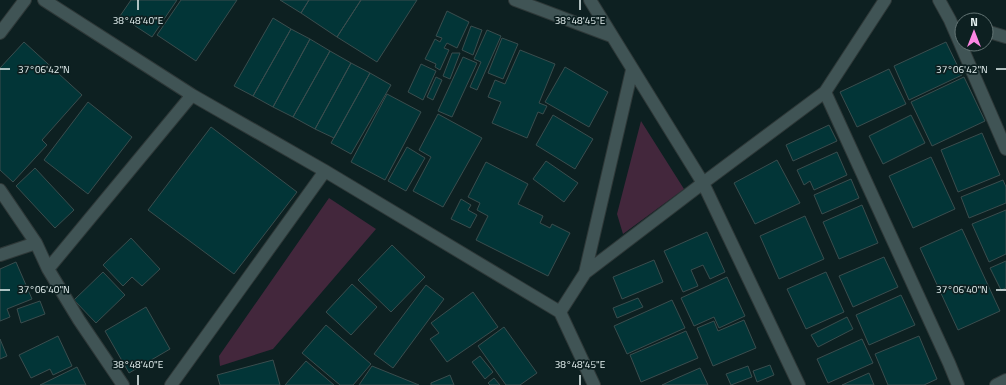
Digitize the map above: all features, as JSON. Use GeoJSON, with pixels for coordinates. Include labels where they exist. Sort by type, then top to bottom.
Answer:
{"type":"FeatureCollection","features":[{"type":"Feature","properties":{"kind":"street"},"geometry":{"type":"LineString","coordinates":[[0,33],[25,0]]}},
{"type":"Feature","properties":{"kind":"street"},"geometry":{"type":"LineString","coordinates":[[44,0],[192,95],[325,171],[560,312],[594,385]]}},
{"type":"Feature","properties":{"kind":"street"},"geometry":{"type":"LineString","coordinates":[[515,0],[611,36]]}},
{"type":"Feature","properties":{"kind":"street"},"geometry":{"type":"LineString","coordinates":[[590,0],[703,184],[799,385]]}},
{"type":"Feature","properties":{"kind":"street"},"geometry":{"type":"LineString","coordinates":[[585,273],[824,92],[885,0]]}},
{"type":"Feature","properties":{"kind":"street"},"geometry":{"type":"LineString","coordinates":[[939,0],[950,20],[1006,149]]}},
{"type":"Feature","properties":{"kind":"street"},"geometry":{"type":"LineString","coordinates":[[950,20],[954,21]]}},
{"type":"Feature","properties":{"kind":"street"},"geometry":{"type":"LineString","coordinates":[[994,33],[1006,37]]}},
{"type":"Feature","properties":{"kind":"street"},"geometry":{"type":"LineString","coordinates":[[560,312],[585,273],[632,70]]}},
{"type":"Feature","properties":{"kind":"street"},"geometry":{"type":"LineString","coordinates":[[824,92],[958,385]]}},
{"type":"Feature","properties":{"kind":"street"},"geometry":{"type":"LineString","coordinates":[[48,268],[192,95]]}},
{"type":"Feature","properties":{"kind":"street"},"geometry":{"type":"LineString","coordinates":[[171,385],[325,171]]}},
{"type":"Feature","properties":{"kind":"street"},"geometry":{"type":"LineString","coordinates":[[0,190],[36,243],[48,268],[79,320],[123,385]]}},
{"type":"Feature","properties":{"kind":"street"},"geometry":{"type":"LineString","coordinates":[[0,255],[36,243]]}},
{"type":"Feature","properties":{"kind":"street"},"geometry":{"type":"LineString","coordinates":[[996,385],[1006,380]]}},
{"type":"Feature","properties":{"kind":"shaded area"},"geometry":{"type":"Polygon","coordinates":[[[641,121],[684,189],[623,234],[617,214],[641,121]]]}},
{"type":"Feature","properties":{"kind":"shaded area"},"geometry":{"type":"Polygon","coordinates":[[[329,198],[376,229],[273,349],[220,366],[219,356],[329,198]]]}},
{"type":"Feature","properties":{"kind":"building"},"geometry":{"type":"Polygon","coordinates":[[[131,0],[177,0],[152,37],[120,16],[131,0]]]}},
{"type":"Feature","properties":{"kind":"building"},"geometry":{"type":"Polygon","coordinates":[[[181,0],[237,0],[196,61],[157,35],[181,0]]]}},
{"type":"Feature","properties":{"kind":"building"},"geometry":{"type":"Polygon","coordinates":[[[280,0],[309,0],[301,13],[280,0]]]}},
{"type":"Feature","properties":{"kind":"building"},"geometry":{"type":"Polygon","coordinates":[[[309,0],[361,0],[337,37],[301,13],[309,0]]]}},
{"type":"Feature","properties":{"kind":"building"},"geometry":{"type":"Polygon","coordinates":[[[361,0],[417,0],[377,62],[337,37],[361,0]]]}},
{"type":"Feature","properties":{"kind":"building"},"geometry":{"type":"Polygon","coordinates":[[[447,11],[469,22],[457,48],[447,43],[444,48],[449,50],[440,70],[435,67],[436,64],[425,59],[435,39],[440,42],[442,38],[436,36],[447,11]]]}},
{"type":"Feature","properties":{"kind":"building"},"geometry":{"type":"Polygon","coordinates":[[[273,18],[291,29],[253,96],[234,86],[273,18]]]}},
{"type":"Feature","properties":{"kind":"building"},"geometry":{"type":"Polygon","coordinates":[[[471,26],[482,30],[473,55],[462,50],[471,26]]]}},
{"type":"Feature","properties":{"kind":"building"},"geometry":{"type":"Polygon","coordinates":[[[291,29],[310,39],[273,107],[253,96],[291,29]]]}},
{"type":"Feature","properties":{"kind":"building"},"geometry":{"type":"Polygon","coordinates":[[[487,30],[501,36],[477,90],[470,87],[481,62],[474,59],[487,30]]]}},
{"type":"Feature","properties":{"kind":"building"},"geometry":{"type":"Polygon","coordinates":[[[502,38],[518,44],[503,79],[488,73],[502,38]]]}},
{"type":"Feature","properties":{"kind":"building"},"geometry":{"type":"Polygon","coordinates":[[[310,39],[330,51],[293,117],[273,107],[310,39]]]}},
{"type":"Feature","properties":{"kind":"building"},"geometry":{"type":"Polygon","coordinates":[[[24,42],[82,95],[42,140],[47,145],[13,182],[0,170],[0,68],[24,42]]]}},
{"type":"Feature","properties":{"kind":"building"},"geometry":{"type":"Polygon","coordinates":[[[946,42],[962,75],[909,100],[894,66],[946,42]]]}},
{"type":"Feature","properties":{"kind":"building"},"geometry":{"type":"Polygon","coordinates":[[[520,50],[555,64],[539,103],[547,106],[543,114],[538,112],[527,138],[492,123],[501,102],[488,97],[495,80],[505,84],[520,50]]]}},
{"type":"Feature","properties":{"kind":"building"},"geometry":{"type":"Polygon","coordinates":[[[330,51],[351,63],[315,129],[293,117],[330,51]]]}},
{"type":"Feature","properties":{"kind":"building"},"geometry":{"type":"Polygon","coordinates":[[[452,53],[460,53],[450,79],[443,76],[452,53]]]}},
{"type":"Feature","properties":{"kind":"building"},"geometry":{"type":"Polygon","coordinates":[[[463,57],[477,63],[452,117],[438,111],[463,57]]]}},
{"type":"Feature","properties":{"kind":"building"},"geometry":{"type":"Polygon","coordinates":[[[351,63],[370,73],[334,138],[315,129],[351,63]]]}},
{"type":"Feature","properties":{"kind":"building"},"geometry":{"type":"Polygon","coordinates":[[[421,64],[436,71],[423,100],[408,92],[421,64]]]}},
{"type":"Feature","properties":{"kind":"building"},"geometry":{"type":"Polygon","coordinates":[[[565,67],[608,92],[589,127],[545,102],[565,67]]]}},
{"type":"Feature","properties":{"kind":"building"},"geometry":{"type":"Polygon","coordinates":[[[889,69],[906,104],[857,127],[840,92],[889,69]]]}},
{"type":"Feature","properties":{"kind":"building"},"geometry":{"type":"Polygon","coordinates":[[[370,73],[391,85],[351,154],[331,143],[370,73]]]}},
{"type":"Feature","properties":{"kind":"building"},"geometry":{"type":"Polygon","coordinates":[[[436,77],[442,80],[433,100],[427,97],[436,77]]]}},
{"type":"Feature","properties":{"kind":"building"},"geometry":{"type":"Polygon","coordinates":[[[964,77],[985,121],[932,146],[911,102],[964,77]]]}},
{"type":"Feature","properties":{"kind":"building"},"geometry":{"type":"Polygon","coordinates":[[[387,94],[421,112],[385,180],[351,162],[387,94]]]}},
{"type":"Feature","properties":{"kind":"building"},"geometry":{"type":"Polygon","coordinates":[[[88,102],[132,137],[88,194],[44,160],[88,102]]]}},
{"type":"Feature","properties":{"kind":"building"},"geometry":{"type":"Polygon","coordinates":[[[438,114],[482,138],[443,207],[413,191],[431,157],[419,150],[438,114]]]}},
{"type":"Feature","properties":{"kind":"building"},"geometry":{"type":"Polygon","coordinates":[[[553,115],[593,139],[575,169],[536,145],[553,115]]]}},
{"type":"Feature","properties":{"kind":"building"},"geometry":{"type":"Polygon","coordinates":[[[911,115],[925,143],[883,164],[869,136],[911,115]]]}},
{"type":"Feature","properties":{"kind":"building"},"geometry":{"type":"Polygon","coordinates":[[[829,125],[837,141],[793,161],[786,145],[829,125]]]}},
{"type":"Feature","properties":{"kind":"building"},"geometry":{"type":"Polygon","coordinates":[[[211,127],[297,192],[234,274],[148,210],[211,127]]]}},
{"type":"Feature","properties":{"kind":"building"},"geometry":{"type":"Polygon","coordinates":[[[982,133],[1000,175],[958,192],[941,150],[982,133]]]}},
{"type":"Feature","properties":{"kind":"building"},"geometry":{"type":"Polygon","coordinates":[[[407,147],[425,158],[406,191],[388,181],[407,147]]]}},
{"type":"Feature","properties":{"kind":"building"},"geometry":{"type":"Polygon","coordinates":[[[837,152],[847,175],[814,190],[810,181],[804,185],[797,170],[837,152]]]}},
{"type":"Feature","properties":{"kind":"building"},"geometry":{"type":"Polygon","coordinates":[[[931,157],[955,209],[913,228],[889,176],[931,157]]]}},
{"type":"Feature","properties":{"kind":"building"},"geometry":{"type":"Polygon","coordinates":[[[777,160],[800,203],[755,224],[734,183],[777,160]]]}},
{"type":"Feature","properties":{"kind":"building"},"geometry":{"type":"Polygon","coordinates":[[[546,161],[578,183],[564,202],[533,179],[546,161]]]}},
{"type":"Feature","properties":{"kind":"building"},"geometry":{"type":"Polygon","coordinates":[[[486,162],[528,184],[518,204],[543,216],[540,223],[550,228],[552,224],[570,233],[548,276],[476,240],[488,216],[477,210],[480,203],[468,197],[486,162]]]}},
{"type":"Feature","properties":{"kind":"building"},"geometry":{"type":"Polygon","coordinates":[[[35,168],[74,210],[55,228],[16,186],[35,168]]]}},
{"type":"Feature","properties":{"kind":"building"},"geometry":{"type":"Polygon","coordinates":[[[851,179],[859,198],[822,214],[814,195],[851,179]]]}},
{"type":"Feature","properties":{"kind":"building"},"geometry":{"type":"Polygon","coordinates":[[[1003,180],[1006,187],[1006,203],[969,218],[961,197],[1003,180]]]}},
{"type":"Feature","properties":{"kind":"building"},"geometry":{"type":"Polygon","coordinates":[[[461,199],[471,205],[468,210],[477,215],[470,228],[451,219],[461,199]]]}},
{"type":"Feature","properties":{"kind":"building"},"geometry":{"type":"Polygon","coordinates":[[[862,205],[878,243],[839,259],[823,222],[862,205]]]}},
{"type":"Feature","properties":{"kind":"building"},"geometry":{"type":"Polygon","coordinates":[[[1006,210],[1006,254],[989,262],[972,224],[1006,210]]]}},
{"type":"Feature","properties":{"kind":"building"},"geometry":{"type":"Polygon","coordinates":[[[805,216],[824,259],[779,279],[760,236],[805,216]]]}},
{"type":"Feature","properties":{"kind":"building"},"geometry":{"type":"Polygon","coordinates":[[[962,229],[1000,311],[958,330],[920,248],[962,229]]]}},
{"type":"Feature","properties":{"kind":"building"},"geometry":{"type":"Polygon","coordinates":[[[707,232],[725,272],[710,279],[703,265],[691,270],[698,286],[683,292],[664,251],[707,232]]]}},
{"type":"Feature","properties":{"kind":"building"},"geometry":{"type":"Polygon","coordinates":[[[131,238],[160,269],[142,286],[132,277],[123,286],[103,265],[131,238]]]}},
{"type":"Feature","properties":{"kind":"building"},"geometry":{"type":"Polygon","coordinates":[[[392,245],[425,277],[391,312],[358,280],[392,245]]]}},
{"type":"Feature","properties":{"kind":"building"},"geometry":{"type":"Polygon","coordinates":[[[884,257],[898,287],[853,307],[839,276],[884,257]]]}},
{"type":"Feature","properties":{"kind":"building"},"geometry":{"type":"Polygon","coordinates":[[[654,260],[663,282],[622,299],[613,277],[654,260]]]}},
{"type":"Feature","properties":{"kind":"building"},"geometry":{"type":"Polygon","coordinates":[[[1006,261],[1006,288],[1001,290],[990,268],[1006,261]]]}},
{"type":"Feature","properties":{"kind":"building"},"geometry":{"type":"Polygon","coordinates":[[[16,262],[32,299],[7,309],[10,317],[0,321],[0,269],[16,262]]]}},
{"type":"Feature","properties":{"kind":"building"},"geometry":{"type":"Polygon","coordinates":[[[103,272],[125,295],[96,323],[74,300],[103,272]]]}},
{"type":"Feature","properties":{"kind":"building"},"geometry":{"type":"Polygon","coordinates":[[[826,272],[844,312],[806,329],[787,289],[826,272]]]}},
{"type":"Feature","properties":{"kind":"building"},"geometry":{"type":"Polygon","coordinates":[[[727,277],[745,316],[719,328],[714,317],[694,326],[681,298],[727,277]]]}},
{"type":"Feature","properties":{"kind":"building"},"geometry":{"type":"Polygon","coordinates":[[[352,284],[377,307],[351,335],[326,312],[352,284]]]}},
{"type":"Feature","properties":{"kind":"building"},"geometry":{"type":"Polygon","coordinates":[[[426,285],[444,299],[393,368],[374,354],[426,285]]]}},
{"type":"Feature","properties":{"kind":"building"},"geometry":{"type":"Polygon","coordinates":[[[473,292],[498,327],[447,362],[430,339],[439,333],[431,323],[473,292]]]}},
{"type":"Feature","properties":{"kind":"building"},"geometry":{"type":"Polygon","coordinates":[[[901,295],[915,325],[869,345],[856,315],[901,295]]]}},
{"type":"Feature","properties":{"kind":"building"},"geometry":{"type":"Polygon","coordinates":[[[638,298],[643,307],[617,318],[613,308],[638,298]]]}},
{"type":"Feature","properties":{"kind":"building"},"geometry":{"type":"Polygon","coordinates":[[[672,300],[685,328],[627,354],[614,326],[672,300]]]}},
{"type":"Feature","properties":{"kind":"building"},"geometry":{"type":"Polygon","coordinates":[[[40,301],[45,314],[21,323],[17,309],[40,301]]]}},
{"type":"Feature","properties":{"kind":"building"},"geometry":{"type":"Polygon","coordinates":[[[146,307],[170,349],[129,373],[105,331],[146,307]]]}},
{"type":"Feature","properties":{"kind":"building"},"geometry":{"type":"Polygon","coordinates":[[[847,317],[853,329],[818,347],[811,335],[847,317]]]}},
{"type":"Feature","properties":{"kind":"building"},"geometry":{"type":"Polygon","coordinates":[[[744,320],[756,348],[713,366],[697,328],[714,321],[718,331],[744,320]]]}},
{"type":"Feature","properties":{"kind":"building"},"geometry":{"type":"Polygon","coordinates":[[[326,325],[371,364],[353,385],[340,385],[302,353],[326,325]]]}},
{"type":"Feature","properties":{"kind":"building"},"geometry":{"type":"Polygon","coordinates":[[[504,327],[537,373],[520,385],[506,385],[478,346],[504,327]]]}},
{"type":"Feature","properties":{"kind":"building"},"geometry":{"type":"Polygon","coordinates":[[[686,331],[698,358],[641,382],[630,355],[686,331]]]}},
{"type":"Feature","properties":{"kind":"building"},"geometry":{"type":"Polygon","coordinates":[[[58,336],[72,366],[53,375],[50,369],[31,378],[19,355],[58,336]]]}},
{"type":"Feature","properties":{"kind":"building"},"geometry":{"type":"Polygon","coordinates":[[[919,336],[937,379],[924,385],[888,385],[875,354],[919,336]]]}},
{"type":"Feature","properties":{"kind":"building"},"geometry":{"type":"Polygon","coordinates":[[[0,339],[7,356],[0,359],[0,339]]]}},
{"type":"Feature","properties":{"kind":"building"},"geometry":{"type":"Polygon","coordinates":[[[862,339],[873,363],[828,383],[817,359],[862,339]]]}},
{"type":"Feature","properties":{"kind":"building"},"geometry":{"type":"Polygon","coordinates":[[[480,356],[493,372],[485,379],[472,362],[480,356]]]}},
{"type":"Feature","properties":{"kind":"building"},"geometry":{"type":"Polygon","coordinates":[[[273,360],[280,385],[220,385],[217,375],[273,360]]]}},
{"type":"Feature","properties":{"kind":"building"},"geometry":{"type":"Polygon","coordinates":[[[306,361],[334,385],[285,385],[306,361]]]}},
{"type":"Feature","properties":{"kind":"building"},"geometry":{"type":"Polygon","coordinates":[[[770,365],[774,375],[757,382],[753,371],[770,365]]]}},
{"type":"Feature","properties":{"kind":"building"},"geometry":{"type":"Polygon","coordinates":[[[372,366],[419,385],[359,385],[372,366]]]}},
{"type":"Feature","properties":{"kind":"building"},"geometry":{"type":"Polygon","coordinates":[[[748,366],[752,377],[731,385],[726,374],[748,366]]]}},
{"type":"Feature","properties":{"kind":"building"},"geometry":{"type":"Polygon","coordinates":[[[77,367],[86,385],[40,385],[77,367]]]}},
{"type":"Feature","properties":{"kind":"building"},"geometry":{"type":"Polygon","coordinates":[[[700,368],[708,385],[662,385],[677,378],[700,368]]]}},
{"type":"Feature","properties":{"kind":"building"},"geometry":{"type":"Polygon","coordinates":[[[869,373],[874,385],[842,385],[869,373]]]}},
{"type":"Feature","properties":{"kind":"building"},"geometry":{"type":"Polygon","coordinates":[[[450,375],[454,385],[431,385],[431,383],[450,375]]]}},
{"type":"Feature","properties":{"kind":"building"},"geometry":{"type":"Polygon","coordinates":[[[494,378],[500,385],[490,385],[488,383],[494,378]]]}}]}
